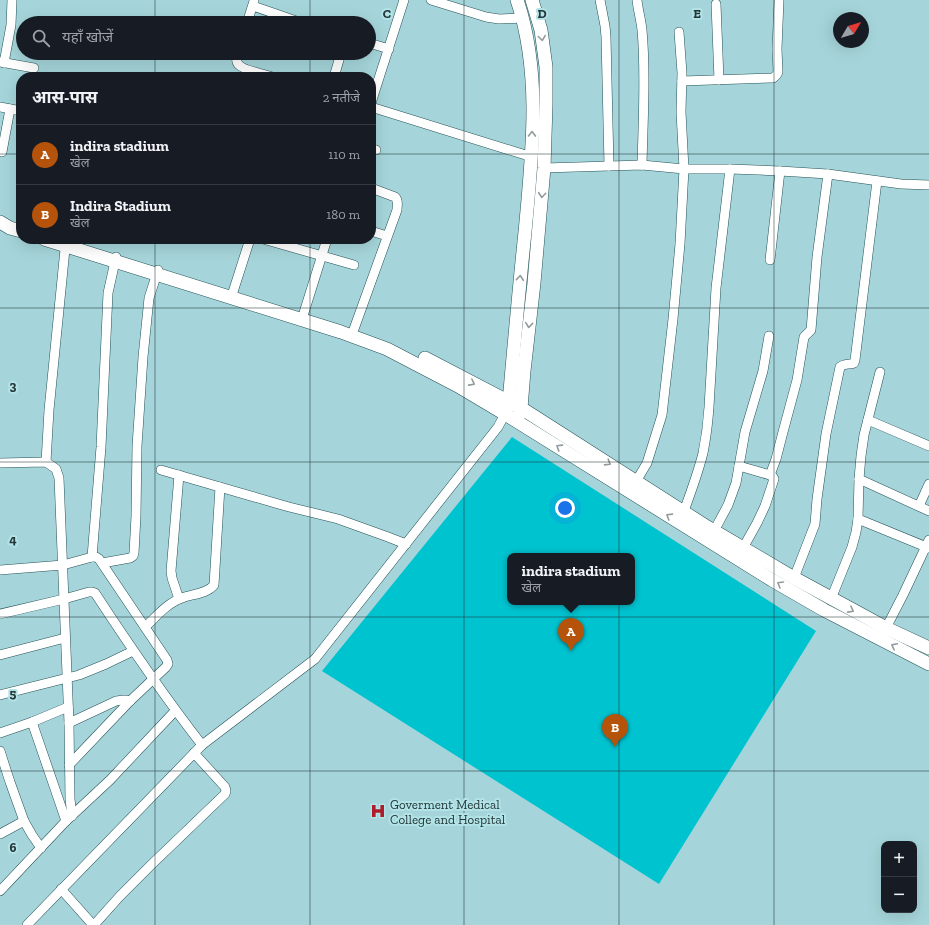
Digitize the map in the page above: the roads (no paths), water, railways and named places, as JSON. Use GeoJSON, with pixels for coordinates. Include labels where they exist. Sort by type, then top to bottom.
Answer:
{"type":"FeatureCollection","features":[{"type":"Feature","properties":{"kind":"street"},"geometry":{"type":"LineString","coordinates":[[12,0],[11,26],[2,62],[34,68]]}},
{"type":"Feature","properties":{"kind":"street"},"geometry":{"type":"LineString","coordinates":[[376,88],[404,0]]}},
{"type":"Feature","properties":{"kind":"street"},"geometry":{"type":"LineString","coordinates":[[431,0],[486,17],[499,19],[523,18]]}},
{"type":"Feature","properties":{"kind":"street"},"geometry":{"type":"LineString","coordinates":[[27,925],[202,745],[315,659],[498,427],[507,408],[532,157],[531,71],[528,43],[523,18],[517,0]]}},
{"type":"Feature","properties":{"kind":"street"},"geometry":{"type":"LineString","coordinates":[[517,421],[521,408],[544,168],[546,67],[541,30],[532,0]]}},
{"type":"Feature","properties":{"kind":"street"},"geometry":{"type":"LineString","coordinates":[[600,0],[606,37],[609,166]]}},
{"type":"Feature","properties":{"kind":"street"},"geometry":{"type":"LineString","coordinates":[[637,0],[642,30],[644,83],[642,165]]}},
{"type":"Feature","properties":{"kind":"street"},"geometry":{"type":"LineString","coordinates":[[682,81],[773,78],[778,75],[779,0]]}},
{"type":"Feature","properties":{"kind":"street"},"geometry":{"type":"LineString","coordinates":[[249,16],[254,3],[285,16]]}},
{"type":"Feature","properties":{"kind":"street"},"geometry":{"type":"LineString","coordinates":[[716,4],[719,80]]}},
{"type":"Feature","properties":{"kind":"street"},"geometry":{"type":"LineString","coordinates":[[633,487],[647,464],[662,415],[680,244],[684,168],[679,32]]}},
{"type":"Feature","properties":{"kind":"street"},"geometry":{"type":"LineString","coordinates":[[376,45],[389,49]]}},
{"type":"Feature","properties":{"kind":"street"},"geometry":{"type":"LineString","coordinates":[[237,60],[239,65],[243,68],[256,72]]}},
{"type":"Feature","properties":{"kind":"street"},"geometry":{"type":"LineString","coordinates":[[336,72],[340,60]]}},
{"type":"Feature","properties":{"kind":"street"},"geometry":{"type":"LineString","coordinates":[[0,106],[16,110]]}},
{"type":"Feature","properties":{"kind":"street"},"geometry":{"type":"LineString","coordinates":[[376,108],[532,157]]}},
{"type":"Feature","properties":{"kind":"street"},"geometry":{"type":"LineString","coordinates":[[2,152],[10,109]]}},
{"type":"Feature","properties":{"kind":"street"},"geometry":{"type":"LineString","coordinates":[[544,168],[642,165],[780,171],[828,174],[901,184],[929,185]]}},
{"type":"Feature","properties":{"kind":"street"},"geometry":{"type":"LineString","coordinates":[[684,512],[696,478],[703,451],[707,426],[710,401],[716,288],[730,169]]}},
{"type":"Feature","properties":{"kind":"street"},"geometry":{"type":"LineString","coordinates":[[770,260],[780,171]]}},
{"type":"Feature","properties":{"kind":"street"},"geometry":{"type":"LineString","coordinates":[[770,475],[776,459],[797,380],[804,337],[811,330],[817,257],[828,174]]}},
{"type":"Feature","properties":{"kind":"street"},"geometry":{"type":"LineString","coordinates":[[794,578],[815,524],[826,434],[840,367],[845,364],[854,363],[856,360],[878,181]]}},
{"type":"Feature","properties":{"kind":"street"},"geometry":{"type":"LineString","coordinates":[[354,329],[398,203],[392,196],[376,190]]}},
{"type":"Feature","properties":{"kind":"street"},"geometry":{"type":"LineString","coordinates":[[0,222],[12,221],[16,222]]}},
{"type":"Feature","properties":{"kind":"street"},"geometry":{"type":"LineString","coordinates":[[0,222],[16,230]]}},
{"type":"Feature","properties":{"kind":"street"},"geometry":{"type":"LineString","coordinates":[[376,233],[387,236]]}},
{"type":"Feature","properties":{"kind":"street"},"geometry":{"type":"LineString","coordinates":[[46,462],[49,410],[66,244]]}},
{"type":"Feature","properties":{"kind":"street"},"geometry":{"type":"LineString","coordinates":[[75,244],[157,272],[303,316],[354,329],[407,350],[507,408],[517,421],[633,487],[684,512],[831,599],[886,628],[929,648]]}},
{"type":"Feature","properties":{"kind":"street"},"geometry":{"type":"LineString","coordinates":[[233,292],[248,244]]}},
{"type":"Feature","properties":{"kind":"street"},"geometry":{"type":"LineString","coordinates":[[279,244],[354,265]]}},
{"type":"Feature","properties":{"kind":"street"},"geometry":{"type":"LineString","coordinates":[[303,316],[325,244]]}},
{"type":"Feature","properties":{"kind":"street"},"geometry":{"type":"LineString","coordinates":[[92,556],[101,447],[108,293],[115,258]]}},
{"type":"Feature","properties":{"kind":"street"},"geometry":{"type":"LineString","coordinates":[[157,272],[233,292],[303,316],[387,349],[458,386],[507,408],[521,408],[633,487],[772,580],[858,628],[929,664]]}},
{"type":"Feature","properties":{"kind":"street"},"geometry":{"type":"LineString","coordinates":[[102,563],[130,558],[134,553],[139,407],[149,298],[157,272]]}},
{"type":"Feature","properties":{"kind":"street"},"geometry":{"type":"LineString","coordinates":[[714,531],[732,494],[745,432],[763,371],[769,336]]}},
{"type":"Feature","properties":{"kind":"street"},"geometry":{"type":"LineString","coordinates":[[831,599],[852,547],[858,519],[861,456],[880,372]]}},
{"type":"Feature","properties":{"kind":"street"},"geometry":{"type":"LineString","coordinates":[[868,420],[929,446]]}},
{"type":"Feature","properties":{"kind":"street"},"geometry":{"type":"LineString","coordinates":[[0,463],[46,462],[56,469],[59,478],[69,723],[69,818]]}},
{"type":"Feature","properties":{"kind":"street"},"geometry":{"type":"LineString","coordinates":[[739,466],[770,475],[774,479],[758,523],[743,548]]}},
{"type":"Feature","properties":{"kind":"street"},"geometry":{"type":"LineString","coordinates":[[161,470],[289,508],[338,519],[388,536],[406,544]]}},
{"type":"Feature","properties":{"kind":"street"},"geometry":{"type":"LineString","coordinates":[[179,475],[171,571],[179,599]]}},
{"type":"Feature","properties":{"kind":"street"},"geometry":{"type":"LineString","coordinates":[[859,479],[929,510]]}},
{"type":"Feature","properties":{"kind":"street"},"geometry":{"type":"LineString","coordinates":[[919,506],[929,484]]}},
{"type":"Feature","properties":{"kind":"street"},"geometry":{"type":"LineString","coordinates":[[145,627],[169,605],[179,599],[206,591],[214,585],[220,487]]}},
{"type":"Feature","properties":{"kind":"street"},"geometry":{"type":"LineString","coordinates":[[858,519],[928,545],[886,628]]}},
{"type":"Feature","properties":{"kind":"street"},"geometry":{"type":"LineString","coordinates":[[0,570],[63,565],[92,556],[96,557],[102,563],[167,660],[168,664],[166,667],[69,765]]}},
{"type":"Feature","properties":{"kind":"street"},"geometry":{"type":"LineString","coordinates":[[0,614],[89,592],[95,593],[153,679],[202,745]]}},
{"type":"Feature","properties":{"kind":"street"},"geometry":{"type":"LineString","coordinates":[[0,655],[65,638]]}},
{"type":"Feature","properties":{"kind":"street"},"geometry":{"type":"LineString","coordinates":[[0,695],[67,679],[99,667],[133,650]]}},
{"type":"Feature","properties":{"kind":"street"},"geometry":{"type":"LineString","coordinates":[[69,723],[116,701],[126,700],[130,702]]}},
{"type":"Feature","properties":{"kind":"street"},"geometry":{"type":"LineString","coordinates":[[0,733],[68,707]]}},
{"type":"Feature","properties":{"kind":"street"},"geometry":{"type":"LineString","coordinates":[[0,891],[69,818],[110,780],[175,710]]}},
{"type":"Feature","properties":{"kind":"street"},"geometry":{"type":"LineString","coordinates":[[32,722],[69,818]]}},
{"type":"Feature","properties":{"kind":"street"},"geometry":{"type":"LineString","coordinates":[[0,751],[24,821],[41,848]]}},
{"type":"Feature","properties":{"kind":"street"},"geometry":{"type":"LineString","coordinates":[[61,889],[94,925],[151,865],[225,794],[226,790],[223,785],[194,753]]}},
{"type":"Feature","properties":{"kind":"street"},"geometry":{"type":"LineString","coordinates":[[0,834],[24,821]]}},
{"type":"Feature","properties":{"kind":"place","name":"indira stadium"},"geometry":{"type":"Point","coordinates":[571,651]}},
{"type":"Feature","properties":{"kind":"place","name":"Indira Stadium"},"geometry":{"type":"Point","coordinates":[615,747]}},
{"type":"Feature","properties":{"kind":"place","name":"Goverment Medical College and Hospital"},"geometry":{"type":"Point","coordinates":[378,811]}}]}
